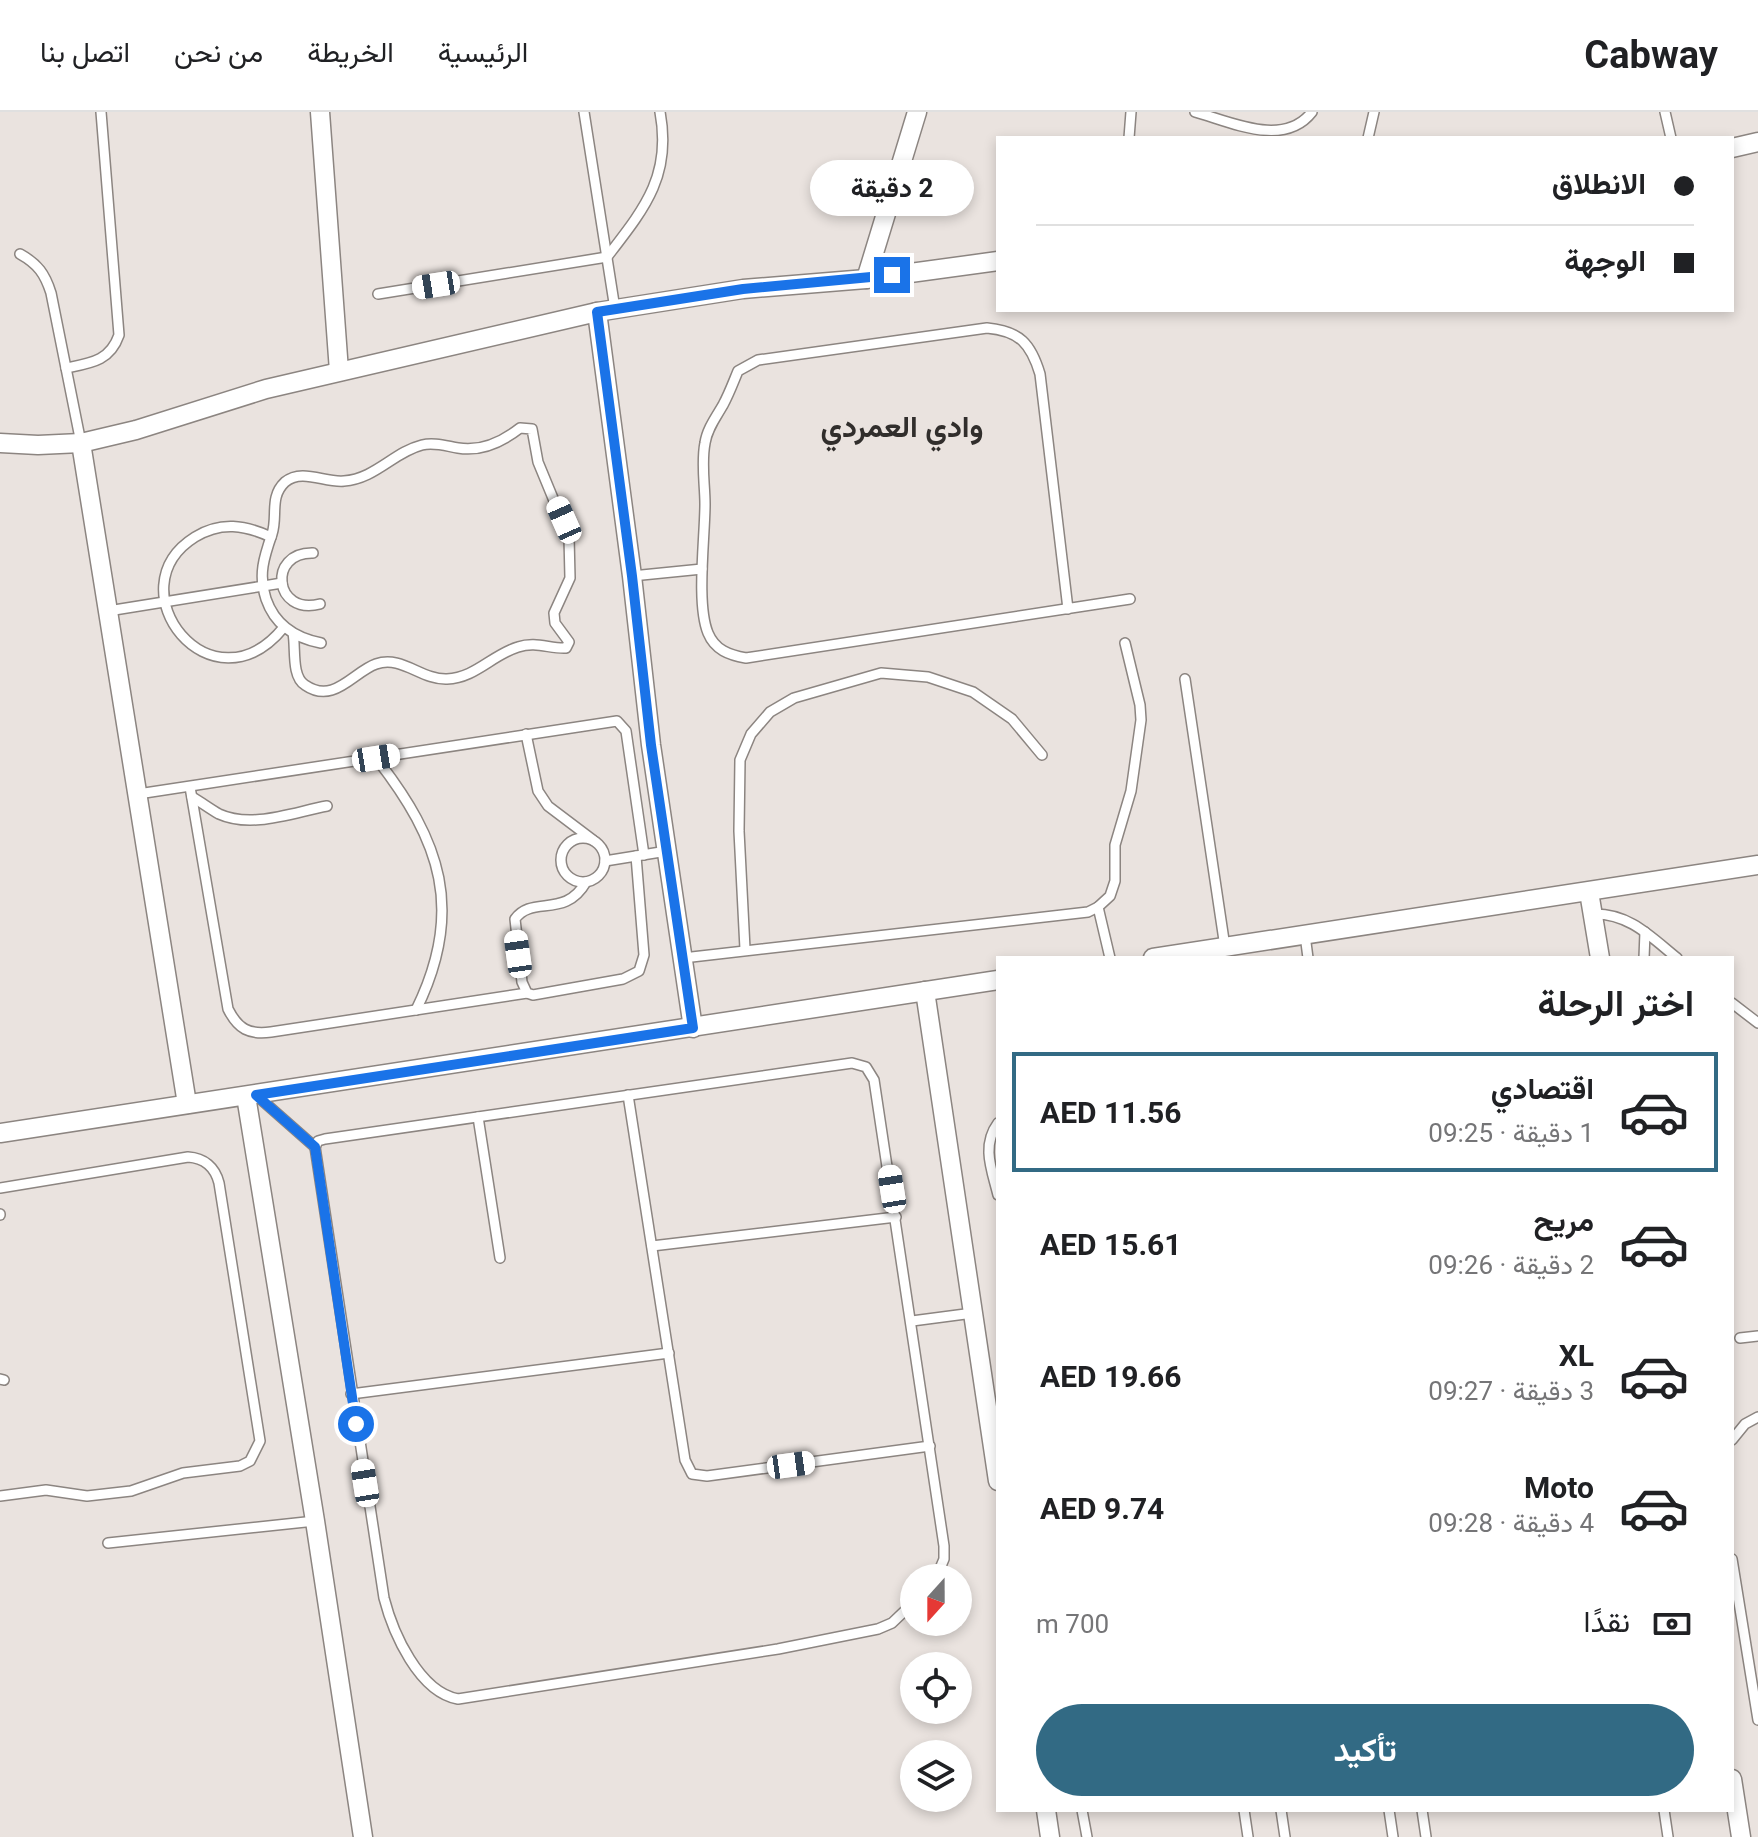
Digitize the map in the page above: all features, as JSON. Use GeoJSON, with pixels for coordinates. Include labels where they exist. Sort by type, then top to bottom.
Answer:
{"type":"FeatureCollection","features":[{"type":"Feature","properties":{"kind":"street"},"geometry":{"type":"LineString","coordinates":[[320,112],[339,371]]}},
{"type":"Feature","properties":{"kind":"street"},"geometry":{"type":"LineString","coordinates":[[866,279],[917,112]]}},
{"type":"Feature","properties":{"kind":"street"},"geometry":{"type":"LineString","coordinates":[[1734,148],[1758,142]]}},
{"type":"Feature","properties":{"kind":"street"},"geometry":{"type":"LineString","coordinates":[[0,443],[81,443],[136,430],[266,389],[606,311],[743,289],[866,279],[996,261]]}},
{"type":"Feature","properties":{"kind":"street"},"geometry":{"type":"LineString","coordinates":[[606,311],[644,693],[693,1028]]}},
{"type":"Feature","properties":{"kind":"street"},"geometry":{"type":"LineString","coordinates":[[81,443],[187,1104]]}},
{"type":"Feature","properties":{"kind":"street"},"geometry":{"type":"LineString","coordinates":[[1173,956],[1758,865]]}},
{"type":"Feature","properties":{"kind":"street"},"geometry":{"type":"LineString","coordinates":[[1589,892],[1600,956]]}},
{"type":"Feature","properties":{"kind":"street"},"geometry":{"type":"LineString","coordinates":[[0,1133],[996,980]]}},
{"type":"Feature","properties":{"kind":"street"},"geometry":{"type":"LineString","coordinates":[[925,991],[996,1468]]}},
{"type":"Feature","properties":{"kind":"street"},"geometry":{"type":"LineString","coordinates":[[251,1096],[363,1837]]}},
{"type":"Feature","properties":{"kind":"street"},"geometry":{"type":"LineString","coordinates":[[1734,1792],[1741,1837]]}},
{"type":"Feature","properties":{"kind":"street"},"geometry":{"type":"LineString","coordinates":[[1046,1812],[1050,1837]]}},
{"type":"Feature","properties":{"kind":"lane"},"geometry":{"type":"LineString","coordinates":[[66,368],[100,360],[115,345],[119,335],[101,112]]}},
{"type":"Feature","properties":{"kind":"lane"},"geometry":{"type":"LineString","coordinates":[[584,112],[607,257],[606,311]]}},
{"type":"Feature","properties":{"kind":"lane"},"geometry":{"type":"LineString","coordinates":[[378,294],[607,257],[640,213],[657,182],[664,147],[660,112]]}},
{"type":"Feature","properties":{"kind":"lane"},"geometry":{"type":"LineString","coordinates":[[1129,136],[1131,112]]}},
{"type":"Feature","properties":{"kind":"lane"},"geometry":{"type":"LineString","coordinates":[[1195,112],[1264,131],[1294,127],[1312,112]]}},
{"type":"Feature","properties":{"kind":"lane"},"geometry":{"type":"LineString","coordinates":[[1368,136],[1374,112]]}},
{"type":"Feature","properties":{"kind":"lane"},"geometry":{"type":"LineString","coordinates":[[1665,112],[1671,136]]}},
{"type":"Feature","properties":{"kind":"lane"},"geometry":{"type":"LineString","coordinates":[[20,254],[35,263],[46,277],[81,443]]}},
{"type":"Feature","properties":{"kind":"lane"},"geometry":{"type":"LineString","coordinates":[[1068,609],[1040,374],[1036,359],[1016,334],[987,328],[758,360],[738,371],[705,444],[702,569],[707,631],[715,646],[729,655],[746,658],[1068,609],[1130,599]]}},
{"type":"Feature","properties":{"kind":"lane"},"geometry":{"type":"LineString","coordinates":[[293,633],[300,679],[305,685],[329,691],[342,687],[366,669],[384,662],[403,664],[430,676],[450,679],[472,673],[501,654],[523,645],[566,648],[569,642],[555,623],[554,613],[570,578],[569,537],[538,462],[534,433],[524,427],[492,445],[476,449],[420,445],[359,479],[343,481],[305,475],[285,483],[276,499],[271,537],[264,555],[262,586],[268,603],[284,627],[321,643]]}},
{"type":"Feature","properties":{"kind":"lane"},"geometry":{"type":"LineString","coordinates":[[271,537],[251,528],[228,526],[206,530],[187,542],[173,559],[165,580],[164,602],[170,621],[181,637],[197,650],[215,657],[235,658],[255,653],[271,642],[284,627]]}},
{"type":"Feature","properties":{"kind":"lane"},"geometry":{"type":"LineString","coordinates":[[313,553],[296,555],[290,560],[284,567],[282,583],[289,598],[296,603],[304,606],[320,604]]}},
{"type":"Feature","properties":{"kind":"lane"},"geometry":{"type":"LineString","coordinates":[[632,576],[702,569]]}},
{"type":"Feature","properties":{"kind":"lane"},"geometry":{"type":"LineString","coordinates":[[108,611],[282,583]]}},
{"type":"Feature","properties":{"kind":"lane"},"geometry":{"type":"LineString","coordinates":[[683,958],[1088,912],[1098,907],[1110,896],[1115,881],[1115,845],[1131,791],[1141,720],[1125,643]]}},
{"type":"Feature","properties":{"kind":"lane"},"geometry":{"type":"LineString","coordinates":[[745,949],[739,831],[740,760],[751,734],[770,712],[794,698],[881,673],[928,677],[973,692],[1012,719],[1042,755]]}},
{"type":"Feature","properties":{"kind":"lane"},"geometry":{"type":"LineString","coordinates":[[1185,679],[1213,952]]}},
{"type":"Feature","properties":{"kind":"lane"},"geometry":{"type":"LineString","coordinates":[[138,794],[191,792],[376,758],[612,721],[621,723],[626,731],[640,855],[644,955],[639,971],[623,979],[533,995],[527,993],[257,1034],[244,1030],[234,1021],[225,998],[191,792]]}},
{"type":"Feature","properties":{"kind":"lane"},"geometry":{"type":"LineString","coordinates":[[526,734],[538,791],[548,806],[600,846],[605,861],[600,875],[586,882],[574,898],[565,903],[524,910],[515,919],[522,982],[527,993]]}},
{"type":"Feature","properties":{"kind":"lane"},"geometry":{"type":"LineString","coordinates":[[376,758],[414,811],[438,871],[443,900],[438,957],[416,1010]]}},
{"type":"Feature","properties":{"kind":"lane"},"geometry":{"type":"LineString","coordinates":[[191,792],[217,813],[242,820],[327,806]]}},
{"type":"Feature","properties":{"kind":"lane"},"geometry":{"type":"LineString","coordinates":[[586,882],[572,879],[566,874],[562,867],[562,852],[572,841],[587,838],[594,841]]}},
{"type":"Feature","properties":{"kind":"lane"},"geometry":{"type":"LineString","coordinates":[[605,861],[667,851]]}},
{"type":"Feature","properties":{"kind":"lane"},"geometry":{"type":"LineString","coordinates":[[1098,907],[1110,956]]}},
{"type":"Feature","properties":{"kind":"lane"},"geometry":{"type":"LineString","coordinates":[[1593,914],[1619,917],[1645,932],[1675,956]]}},
{"type":"Feature","properties":{"kind":"lane"},"geometry":{"type":"LineString","coordinates":[[1644,956],[1645,932]]}},
{"type":"Feature","properties":{"kind":"lane"},"geometry":{"type":"LineString","coordinates":[[1305,935],[1308,956]]}},
{"type":"Feature","properties":{"kind":"lane"},"geometry":{"type":"LineString","coordinates":[[1734,1005],[1758,1023]]}},
{"type":"Feature","properties":{"kind":"lane"},"geometry":{"type":"LineString","coordinates":[[900,1615],[878,1629],[778,1649],[470,1697],[447,1697],[437,1691],[407,1655],[389,1618],[379,1572],[315,1147],[318,1141],[859,1063],[872,1072],[874,1080],[930,1446],[944,1546],[942,1564]]}},
{"type":"Feature","properties":{"kind":"lane"},"geometry":{"type":"LineString","coordinates":[[628,1095],[687,1467],[700,1477],[930,1446]]}},
{"type":"Feature","properties":{"kind":"lane"},"geometry":{"type":"LineString","coordinates":[[251,1096],[315,1147]]}},
{"type":"Feature","properties":{"kind":"lane"},"geometry":{"type":"LineString","coordinates":[[478,1117],[500,1258]]}},
{"type":"Feature","properties":{"kind":"lane"},"geometry":{"type":"LineString","coordinates":[[996,1126],[987,1146],[996,1186]]}},
{"type":"Feature","properties":{"kind":"lane"},"geometry":{"type":"LineString","coordinates":[[0,1188],[188,1157],[208,1164],[219,1183],[260,1441],[250,1461],[240,1466],[183,1473],[131,1491],[87,1496],[46,1490],[0,1496]]}},
{"type":"Feature","properties":{"kind":"lane"},"geometry":{"type":"LineString","coordinates":[[652,1246],[896,1217]]}},
{"type":"Feature","properties":{"kind":"lane"},"geometry":{"type":"LineString","coordinates":[[912,1321],[973,1313]]}},
{"type":"Feature","properties":{"kind":"lane"},"geometry":{"type":"LineString","coordinates":[[1740,1338],[1758,1336]]}},
{"type":"Feature","properties":{"kind":"lane"},"geometry":{"type":"LineString","coordinates":[[351,1394],[669,1353]]}},
{"type":"Feature","properties":{"kind":"lane"},"geometry":{"type":"LineString","coordinates":[[1734,1438],[1745,1424],[1758,1417]]}},
{"type":"Feature","properties":{"kind":"lane"},"geometry":{"type":"LineString","coordinates":[[108,1543],[315,1521]]}},
{"type":"Feature","properties":{"kind":"lane"},"geometry":{"type":"LineString","coordinates":[[1734,1571],[1758,1720]]}},
{"type":"Feature","properties":{"kind":"lane"},"geometry":{"type":"LineString","coordinates":[[1082,1812],[1087,1837]]}},
{"type":"Feature","properties":{"kind":"lane"},"geometry":{"type":"LineString","coordinates":[[1244,1812],[1248,1837]]}},
{"type":"Feature","properties":{"kind":"lane"},"geometry":{"type":"LineString","coordinates":[[1281,1812],[1285,1837]]}},
{"type":"Feature","properties":{"kind":"lane"},"geometry":{"type":"LineString","coordinates":[[1389,1812],[1393,1837]]}},
{"type":"Feature","properties":{"kind":"lane"},"geometry":{"type":"LineString","coordinates":[[1422,1812],[1426,1837]]}},
{"type":"Feature","properties":{"kind":"lane"},"geometry":{"type":"LineString","coordinates":[[1664,1812],[1668,1837]]}},
{"type":"Feature","properties":{"kind":"district","name":"وادي العمردي"},"geometry":{"type":"Point","coordinates":[902,427]}},
{"type":"Feature","properties":{"kind":"route"},"geometry":{"type":"LineString","coordinates":[[356,1424],[314,1157],[315,1147],[256,1095],[693,1028],[651,745],[597,312],[743,289],[892,275]]}}]}
